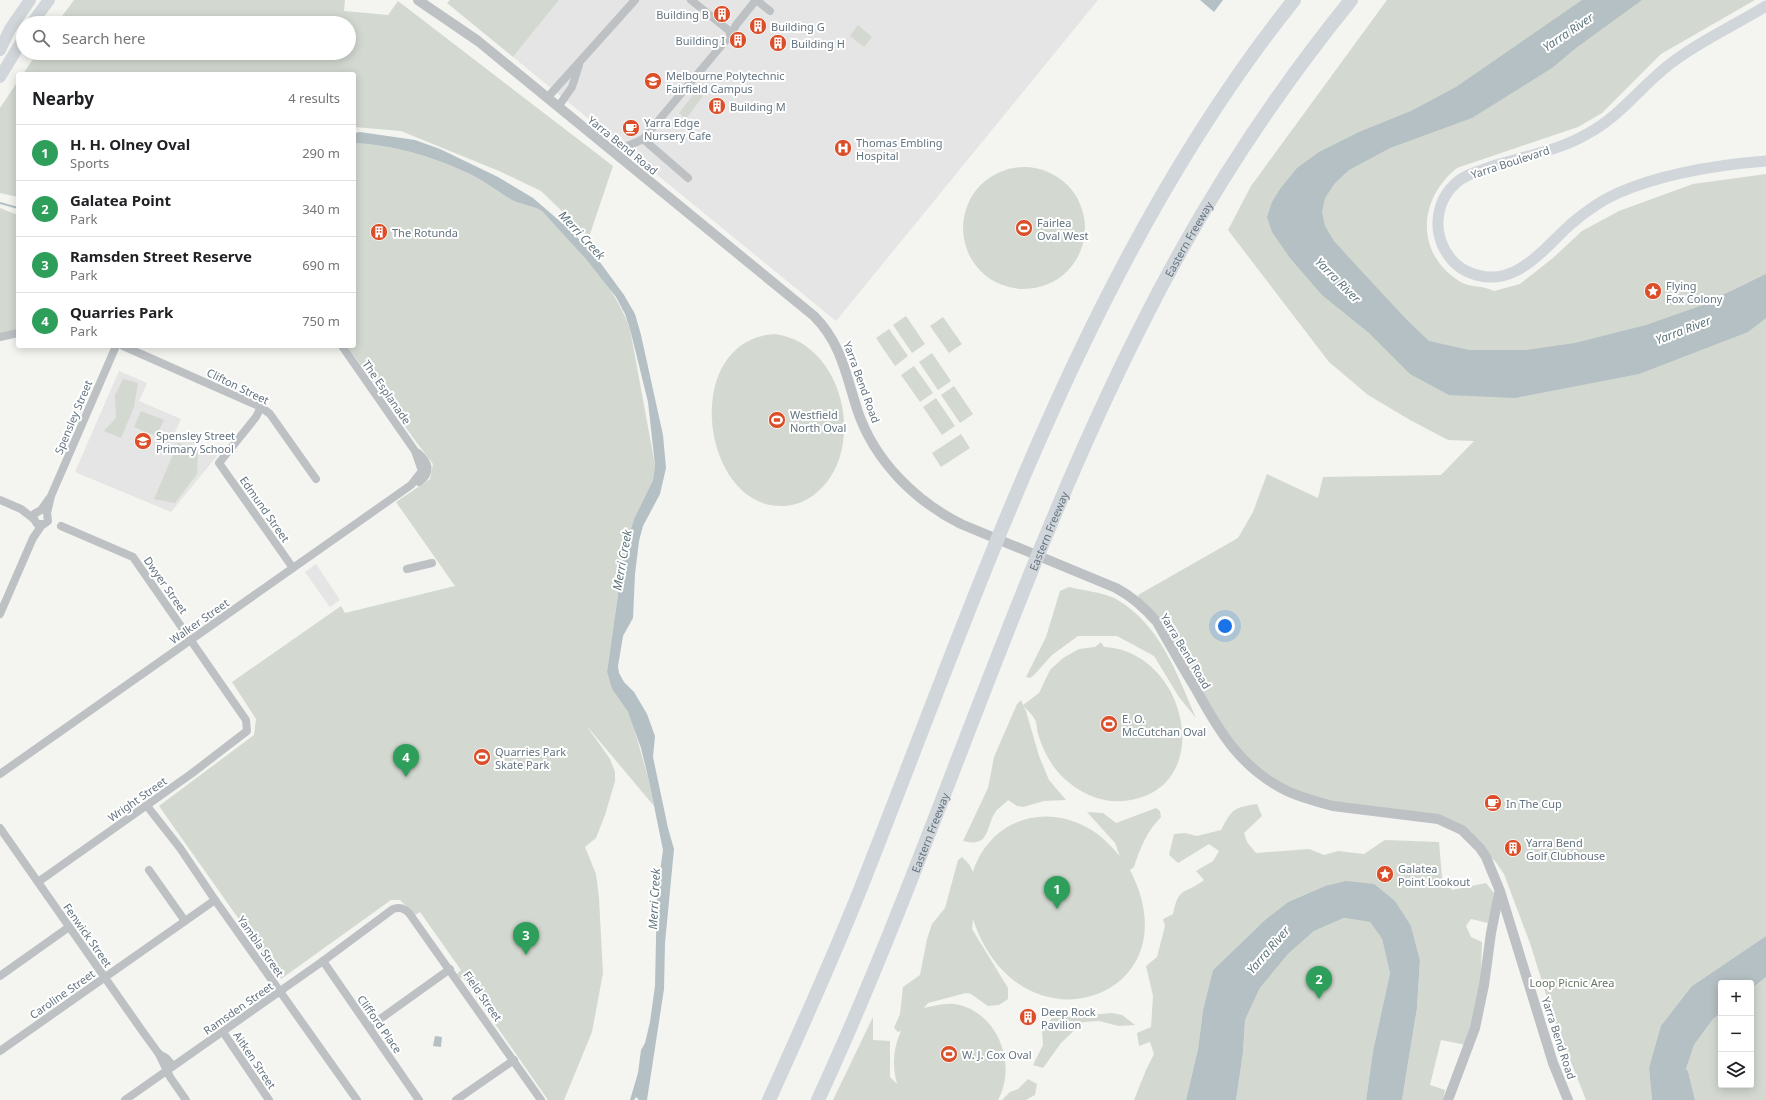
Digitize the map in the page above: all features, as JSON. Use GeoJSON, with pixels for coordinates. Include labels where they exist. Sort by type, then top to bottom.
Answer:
{"type":"FeatureCollection","features":[{"type":"Feature","properties":{"kind":"highway"},"geometry":{"type":"LineString","coordinates":[[769,1100],[863,884],[1048,421],[1131,253],[1191,149],[1251,58],[1294,0]]}},
{"type":"Feature","properties":{"kind":"highway","name":"Eastern Freeway"},"geometry":{"type":"LineString","coordinates":[[818,1100],[882,951],[1047,533],[1116,378],[1162,285],[1209,202],[1264,116],[1293,75],[1351,0]]}},
{"type":"Feature","properties":{"kind":"main road"},"geometry":{"type":"LineString","coordinates":[[19,16],[30,0]]}},
{"type":"Feature","properties":{"kind":"main road"},"geometry":{"type":"LineString","coordinates":[[37,16],[49,0]]}},
{"type":"Feature","properties":{"kind":"main road","name":"Yarra Boulevard"},"geometry":{"type":"LineString","coordinates":[[1766,6],[1679,58],[1658,74],[1616,115],[1585,136],[1561,146],[1478,171],[1461,179],[1450,190],[1441,205],[1438,222],[1440,237],[1447,254],[1463,269],[1482,277],[1504,276],[1525,266],[1581,215],[1618,193],[1646,183],[1709,166],[1766,161]]}},
{"type":"Feature","properties":{"kind":"main road"},"geometry":{"type":"LineString","coordinates":[[0,50],[16,20]]}},
{"type":"Feature","properties":{"kind":"main road"},"geometry":{"type":"LineString","coordinates":[[0,77],[16,50]]}},
{"type":"Feature","properties":{"kind":"street","name":"Yarra Bend Road"},"geometry":{"type":"LineString","coordinates":[[418,0],[478,41],[809,311],[822,324],[838,348],[859,414],[881,456],[898,477],[918,495],[940,513],[961,524],[1128,594],[1143,607],[1157,622],[1227,742],[1258,772],[1287,791],[1318,802],[1334,806],[1425,816],[1450,823],[1462,830],[1480,848],[1486,857],[1500,891],[1553,1063],[1568,1100]]}},
{"type":"Feature","properties":{"kind":"street"},"geometry":{"type":"LineString","coordinates":[[547,98],[635,0]]}},
{"type":"Feature","properties":{"kind":"street"},"geometry":{"type":"LineString","coordinates":[[691,0],[732,33]]}},
{"type":"Feature","properties":{"kind":"street"},"geometry":{"type":"LineString","coordinates":[[616,154],[623,146],[643,139],[732,33],[736,25],[756,0]]}},
{"type":"Feature","properties":{"kind":"street"},"geometry":{"type":"LineString","coordinates":[[759,0],[760,3],[770,11]]}},
{"type":"Feature","properties":{"kind":"street"},"geometry":{"type":"LineString","coordinates":[[558,107],[572,87],[580,62]]}},
{"type":"Feature","properties":{"kind":"street"},"geometry":{"type":"LineString","coordinates":[[643,139],[688,178]]}},
{"type":"Feature","properties":{"kind":"street"},"geometry":{"type":"LineString","coordinates":[[0,337],[16,333]]}},
{"type":"Feature","properties":{"kind":"street","name":"Spensley Street"},"geometry":{"type":"LineString","coordinates":[[0,614],[33,538],[39,517],[51,496],[115,348]]}},
{"type":"Feature","properties":{"kind":"street","name":"Clifton Street"},"geometry":{"type":"LineString","coordinates":[[128,348],[261,407],[270,414],[316,479]]}},
{"type":"Feature","properties":{"kind":"street","name":"The Esplanade"},"geometry":{"type":"LineString","coordinates":[[343,348],[415,451],[426,461],[425,470]]}},
{"type":"Feature","properties":{"kind":"street","name":"Edmund Street"},"geometry":{"type":"LineString","coordinates":[[261,407],[256,417],[219,463],[293,568]]}},
{"type":"Feature","properties":{"kind":"street","name":"Walker Street"},"geometry":{"type":"LineString","coordinates":[[0,774],[410,485],[423,479],[425,470]]}},
{"type":"Feature","properties":{"kind":"street"},"geometry":{"type":"LineString","coordinates":[[0,500],[39,517]]}},
{"type":"Feature","properties":{"kind":"street","name":"Dwyer Street"},"geometry":{"type":"LineString","coordinates":[[61,526],[133,557],[246,720],[247,731]]}},
{"type":"Feature","properties":{"kind":"street"},"geometry":{"type":"LineString","coordinates":[[408,569],[432,563]]}},
{"type":"Feature","properties":{"kind":"street","name":"Wright Street"},"geometry":{"type":"LineString","coordinates":[[38,882],[147,806],[247,731]]}},
{"type":"Feature","properties":{"kind":"street","name":"Yambla Street"},"geometry":{"type":"LineString","coordinates":[[147,806],[180,848],[279,992],[286,998],[357,1100]]}},
{"type":"Feature","properties":{"kind":"street","name":"Fenwick Street"},"geometry":{"type":"LineString","coordinates":[[0,828],[159,1054],[161,1061],[170,1068],[170,1077],[186,1100]]}},
{"type":"Feature","properties":{"kind":"street"},"geometry":{"type":"LineString","coordinates":[[149,870],[186,921]]}},
{"type":"Feature","properties":{"kind":"street"},"geometry":{"type":"LineString","coordinates":[[1448,1100],[1475,1028],[1484,985],[1491,933],[1500,891]]}},
{"type":"Feature","properties":{"kind":"street","name":"Caroline Street"},"geometry":{"type":"LineString","coordinates":[[0,1051],[215,900]]}},
{"type":"Feature","properties":{"kind":"street","name":"Ramsden Street"},"geometry":{"type":"LineString","coordinates":[[125,1100],[323,961],[393,909],[403,908]]}},
{"type":"Feature","properties":{"kind":"street","name":"Field Street"},"geometry":{"type":"LineString","coordinates":[[403,908],[409,912],[450,969],[541,1100]]}},
{"type":"Feature","properties":{"kind":"street"},"geometry":{"type":"LineString","coordinates":[[0,976],[69,927]]}},
{"type":"Feature","properties":{"kind":"street","name":"Clifford Place"},"geometry":{"type":"LineString","coordinates":[[323,961],[419,1100]]}},
{"type":"Feature","properties":{"kind":"street"},"geometry":{"type":"LineString","coordinates":[[369,1027],[450,969]]}},
{"type":"Feature","properties":{"kind":"street","name":"Aitken Street"},"geometry":{"type":"LineString","coordinates":[[223,1032],[269,1100]]}},
{"type":"Feature","properties":{"kind":"street"},"geometry":{"type":"LineString","coordinates":[[456,1100],[514,1060]]}},
{"type":"Feature","properties":{"kind":"shaded area","name":"Thomas Embling Hospital"},"geometry":{"type":"Polygon","coordinates":[[[559,0],[1098,0],[836,321],[513,57],[559,0]]]}},
{"type":"Feature","properties":{"kind":"shaded area","name":"Spensley Street Primary School"},"geometry":{"type":"Polygon","coordinates":[[[119,371],[147,383],[139,401],[181,419],[175,432],[221,451],[171,512],[75,472],[119,371]]]}},
{"type":"Feature","properties":{"kind":"shaded area"},"geometry":{"type":"Polygon","coordinates":[[[316,564],[340,600],[330,607],[305,572],[316,564]]]}},
{"type":"Feature","properties":{"kind":"green space"},"geometry":{"type":"Polygon","coordinates":[[[74,0],[345,0],[344,11],[388,15],[398,1],[613,166],[589,237],[541,191],[499,171],[401,131],[356,127],[356,72],[24,72],[32,60],[356,60],[356,16],[62,16],[74,0]]]}},
{"type":"Feature","properties":{"kind":"green space"},"geometry":{"type":"Polygon","coordinates":[[[450,0],[559,0],[513,57],[447,3],[450,0]]]}},
{"type":"Feature","properties":{"kind":"green space","name":"Loop Picnic Area"},"geometry":{"type":"Polygon","coordinates":[[[1387,0],[1755,0],[1661,54],[1602,113],[1578,127],[1457,168],[1444,181],[1435,195],[1429,210],[1427,226],[1429,241],[1435,256],[1445,269],[1463,283],[1494,291],[1520,284],[1553,258],[1582,231],[1619,211],[1693,184],[1766,174],[1766,936],[1692,986],[1649,1068],[1652,1100],[1586,1100],[1552,1014],[1531,946],[1504,874],[1495,861],[1485,851],[1450,823],[1300,796],[1245,761],[1143,607],[1138,595],[1238,538],[1253,512],[1267,474],[1318,498],[1323,477],[1441,475],[1474,441],[1448,440],[1410,420],[1368,395],[1329,362],[1228,230],[1251,186],[1387,0]]]}},
{"type":"Feature","properties":{"kind":"green space"},"geometry":{"type":"Polygon","coordinates":[[[858,25],[872,37],[864,47],[850,36],[858,25]]]}},
{"type":"Feature","properties":{"kind":"green space"},"geometry":{"type":"Polygon","coordinates":[[[16,84],[16,197],[0,193],[0,108],[16,84]]]}},
{"type":"Feature","properties":{"kind":"green space"},"geometry":{"type":"Polygon","coordinates":[[[696,91],[703,96],[686,119],[679,113],[696,91]]]}},
{"type":"Feature","properties":{"kind":"green space"},"geometry":{"type":"Polygon","coordinates":[[[356,143],[382,146],[437,160],[469,174],[514,201],[542,211],[568,236],[593,265],[615,297],[630,329],[655,465],[653,480],[634,519],[624,552],[607,672],[612,689],[628,712],[632,721],[649,781],[654,806],[586,725],[610,759],[615,772],[615,781],[605,815],[596,838],[585,847],[596,874],[599,898],[603,973],[592,1032],[564,1100],[548,1100],[463,978],[460,978],[457,974],[461,970],[420,912],[415,915],[400,900],[391,900],[281,979],[159,806],[254,735],[256,719],[232,682],[341,606],[345,613],[455,586],[396,502],[430,479],[433,464],[348,348],[356,348],[356,143]]]}},
{"type":"Feature","properties":{"kind":"green space","name":"Fairlea Oval West"},"geometry":{"type":"Polygon","coordinates":[[[1024,167],[1047,172],[1067,185],[1080,205],[1085,228],[1080,251],[1067,271],[1047,284],[1024,289],[1001,284],[981,271],[968,251],[963,228],[968,205],[981,185],[1001,172],[1024,167]]]}},
{"type":"Feature","properties":{"kind":"green space"},"geometry":{"type":"Polygon","coordinates":[[[0,208],[16,214],[16,330],[0,334],[0,208]]]}},
{"type":"Feature","properties":{"kind":"green space"},"geometry":{"type":"Polygon","coordinates":[[[906,316],[925,344],[912,353],[893,325],[906,316]]]}},
{"type":"Feature","properties":{"kind":"green space"},"geometry":{"type":"Polygon","coordinates":[[[943,317],[962,344],[949,353],[930,326],[943,317]]]}},
{"type":"Feature","properties":{"kind":"green space"},"geometry":{"type":"Polygon","coordinates":[[[889,329],[908,356],[895,366],[876,338],[889,329]]]}},
{"type":"Feature","properties":{"kind":"green space","name":"Westfield North Oval"},"geometry":{"type":"Polygon","coordinates":[[[774,334],[796,340],[813,352],[827,369],[837,389],[843,411],[844,434],[840,456],[831,476],[817,493],[805,501],[784,506],[756,500],[734,482],[719,455],[712,424],[714,393],[724,364],[744,344],[774,334]]]}},
{"type":"Feature","properties":{"kind":"green space"},"geometry":{"type":"Polygon","coordinates":[[[932,353],[951,381],[938,390],[919,362],[932,353]]]}},
{"type":"Feature","properties":{"kind":"green space"},"geometry":{"type":"Polygon","coordinates":[[[914,366],[933,393],[920,402],[901,375],[914,366]]]}},
{"type":"Feature","properties":{"kind":"green space"},"geometry":{"type":"Polygon","coordinates":[[[123,379],[138,383],[134,407],[121,438],[104,431],[116,418],[115,395],[123,379]]]}},
{"type":"Feature","properties":{"kind":"green space"},"geometry":{"type":"Polygon","coordinates":[[[954,386],[973,414],[960,423],[941,395],[954,386]]]}},
{"type":"Feature","properties":{"kind":"green space"},"geometry":{"type":"Polygon","coordinates":[[[936,398],[955,426],[942,435],[923,407],[936,398]]]}},
{"type":"Feature","properties":{"kind":"green space"},"geometry":{"type":"Polygon","coordinates":[[[141,411],[164,420],[156,436],[134,427],[141,411]]]}},
{"type":"Feature","properties":{"kind":"green space"},"geometry":{"type":"Polygon","coordinates":[[[961,434],[970,448],[941,467],[932,453],[961,434]]]}},
{"type":"Feature","properties":{"kind":"green space"},"geometry":{"type":"Polygon","coordinates":[[[178,443],[198,450],[197,474],[175,503],[154,499],[178,443]]]}},
{"type":"Feature","properties":{"kind":"green space"},"geometry":{"type":"Polygon","coordinates":[[[1069,587],[1112,597],[1131,609],[1144,622],[1156,636],[1165,651],[1182,684],[1196,718],[1179,697],[1154,656],[1117,636],[1078,636],[1052,655],[1034,675],[1030,678],[1026,677],[1046,637],[1060,591],[1069,587]]]}},
{"type":"Feature","properties":{"kind":"green space","name":"E. O. McCutchan Oval"},"geometry":{"type":"Polygon","coordinates":[[[1101,642],[1104,647],[1133,654],[1156,671],[1172,695],[1181,722],[1181,749],[1172,774],[1154,792],[1124,801],[1108,801],[1100,799],[1078,789],[1061,776],[1053,766],[1044,749],[1038,735],[1035,720],[1023,705],[1039,693],[1050,670],[1063,658],[1079,649],[1095,647],[1101,642]]]}},
{"type":"Feature","properties":{"kind":"green space"},"geometry":{"type":"Polygon","coordinates":[[[1021,700],[1026,711],[1039,756],[1049,780],[1066,800],[1044,801],[1023,807],[1017,806],[1008,800],[996,811],[983,839],[978,842],[963,841],[988,788],[994,757],[1017,704],[1021,700]]]}},
{"type":"Feature","properties":{"kind":"green space"},"geometry":{"type":"Polygon","coordinates":[[[1257,804],[1262,816],[1244,833],[1247,842],[1256,853],[1309,849],[1324,855],[1338,851],[1364,854],[1385,840],[1439,842],[1442,877],[1452,890],[1486,883],[1494,893],[1488,923],[1471,919],[1466,926],[1471,937],[1482,942],[1479,1020],[1466,1045],[1441,1040],[1430,1085],[1445,1090],[1443,1100],[1402,1100],[1417,1008],[1420,960],[1411,926],[1325,886],[1288,902],[1266,919],[1213,970],[1203,1010],[1198,1049],[1186,1100],[1134,1100],[1154,1054],[1150,1042],[1139,1046],[1137,1033],[1151,1027],[1153,996],[1146,966],[1157,957],[1165,926],[1163,919],[1173,914],[1180,894],[1204,880],[1196,871],[1213,861],[1219,851],[1209,844],[1178,863],[1169,855],[1174,834],[1185,833],[1197,836],[1221,830],[1228,817],[1234,810],[1257,804]]]}},
{"type":"Feature","properties":{"kind":"green space"},"geometry":{"type":"Polygon","coordinates":[[[1156,808],[1160,811],[1161,817],[1148,834],[1141,847],[1134,867],[1130,870],[1144,915],[1140,952],[1122,979],[1094,995],[1061,999],[1026,989],[996,962],[973,919],[972,929],[1008,988],[1008,999],[999,1005],[988,1006],[971,994],[966,993],[928,1003],[924,1008],[942,1004],[954,1004],[969,1008],[982,1016],[992,1028],[1000,1041],[1006,1071],[1004,1086],[998,1100],[833,1100],[873,1017],[873,1040],[890,1041],[890,1077],[897,1084],[894,1071],[894,1057],[896,1044],[901,1031],[898,1032],[894,1028],[900,1014],[903,987],[920,975],[927,939],[932,924],[945,908],[958,860],[962,857],[969,864],[973,872],[981,855],[991,840],[1004,829],[1035,817],[1052,817],[1070,820],[1088,828],[1109,844],[1120,856],[1115,843],[1087,812],[1103,813],[1116,823],[1156,808]]]}},
{"type":"Feature","properties":{"kind":"green space"},"geometry":{"type":"Polygon","coordinates":[[[1344,918],[1370,922],[1382,939],[1390,973],[1373,1051],[1366,1100],[1236,1100],[1243,1053],[1245,1020],[1260,988],[1288,954],[1314,931],[1344,918]]]}},
{"type":"Feature","properties":{"kind":"green space"},"geometry":{"type":"Polygon","coordinates":[[[1766,977],[1766,1100],[1695,1100],[1688,1071],[1686,1069],[1694,1045],[1713,1019],[1718,1015],[1718,1088],[1754,1088],[1754,987],[1766,977]]]}},
{"type":"Feature","properties":{"kind":"green space"},"geometry":{"type":"Polygon","coordinates":[[[1112,1013],[1122,1015],[1135,1025],[1119,1026],[1099,1021],[1083,1022],[1061,1043],[1043,1068],[1033,1065],[1043,1045],[1042,1030],[1052,1018],[1112,1013]]]}},
{"type":"Feature","properties":{"kind":"green space"},"geometry":{"type":"Polygon","coordinates":[[[1028,1079],[1037,1084],[1035,1095],[1026,1100],[1002,1100],[1010,1092],[1018,1089],[1028,1079]]]}},
{"type":"Feature","properties":{"kind":"water"},"geometry":{"type":"Polygon","coordinates":[[[1200,0],[1223,0],[1214,12],[1200,0]]]}},
{"type":"Feature","properties":{"kind":"water","name":"Yarra River"},"geometry":{"type":"Polygon","coordinates":[[[1582,0],[1642,0],[1576,48],[1552,68],[1472,118],[1390,148],[1349,170],[1335,183],[1325,198],[1322,212],[1325,226],[1334,241],[1406,319],[1429,341],[1469,350],[1526,350],[1575,343],[1646,325],[1700,306],[1766,274],[1766,318],[1748,332],[1639,374],[1515,398],[1449,395],[1410,374],[1369,333],[1322,295],[1290,258],[1272,232],[1267,217],[1272,202],[1280,189],[1297,168],[1319,152],[1359,132],[1411,111],[1456,87],[1582,0]]]}},
{"type":"Feature","properties":{"kind":"water"},"geometry":{"type":"Polygon","coordinates":[[[356,133],[415,140],[440,149],[498,177],[533,198],[569,229],[594,254],[624,295],[635,314],[663,435],[666,468],[660,494],[643,526],[639,541],[635,574],[633,618],[623,636],[618,666],[619,673],[624,682],[634,692],[647,714],[655,736],[653,757],[674,849],[665,943],[664,989],[647,1100],[639,1100],[636,1097],[634,1100],[630,1100],[638,1073],[641,1050],[645,1043],[650,1022],[655,986],[657,893],[663,850],[641,748],[628,712],[612,689],[607,672],[624,552],[634,519],[653,480],[655,465],[648,402],[630,329],[625,314],[616,297],[586,259],[542,211],[514,201],[475,177],[437,160],[382,146],[356,143],[356,133]]]}},
{"type":"Feature","properties":{"kind":"water","name":"Yarra River"},"geometry":{"type":"Polygon","coordinates":[[[1346,881],[1374,884],[1395,901],[1411,926],[1420,960],[1417,1008],[1402,1100],[1366,1100],[1373,1051],[1390,973],[1382,939],[1370,922],[1344,918],[1314,931],[1288,954],[1260,988],[1245,1020],[1243,1053],[1236,1100],[1186,1100],[1198,1049],[1203,1010],[1213,970],[1266,919],[1288,902],[1325,886],[1346,881]]]}},
{"type":"Feature","properties":{"kind":"water"},"geometry":{"type":"Polygon","coordinates":[[[1766,936],[1766,977],[1754,987],[1754,980],[1718,980],[1718,1015],[1713,1019],[1694,1045],[1686,1069],[1688,1071],[1695,1100],[1652,1100],[1649,1068],[1661,1026],[1692,986],[1766,936]]]}},
{"type":"Feature","properties":{"kind":"water"},"geometry":{"type":"Polygon","coordinates":[[[435,1036],[442,1037],[441,1047],[433,1046],[435,1036]]]}},
{"type":"Feature","properties":{"kind":"waterway","name":"Merri Creek"},"geometry":{"type":"LineString","coordinates":[[0,203],[16,207]]}},
{"type":"Feature","properties":{"kind":"place","name":"Building B"},"geometry":{"type":"Point","coordinates":[722,14]}},
{"type":"Feature","properties":{"kind":"place","name":"Building G"},"geometry":{"type":"Point","coordinates":[758,26]}},
{"type":"Feature","properties":{"kind":"place","name":"Building I"},"geometry":{"type":"Point","coordinates":[738,40]}},
{"type":"Feature","properties":{"kind":"place","name":"Building H"},"geometry":{"type":"Point","coordinates":[778,43]}},
{"type":"Feature","properties":{"kind":"place","name":"Melbourne Polytechnic Fairfield Campus"},"geometry":{"type":"Point","coordinates":[653,81]}},
{"type":"Feature","properties":{"kind":"place","name":"Building M"},"geometry":{"type":"Point","coordinates":[717,106]}},
{"type":"Feature","properties":{"kind":"place","name":"Yarra Edge Nursery Cafe"},"geometry":{"type":"Point","coordinates":[631,128]}},
{"type":"Feature","properties":{"kind":"place","name":"Thomas Embling Hospital"},"geometry":{"type":"Point","coordinates":[843,148]}},
{"type":"Feature","properties":{"kind":"place","name":"Fairlea Oval West"},"geometry":{"type":"Point","coordinates":[1024,228]}},
{"type":"Feature","properties":{"kind":"place","name":"The Rotunda"},"geometry":{"type":"Point","coordinates":[379,232]}},
{"type":"Feature","properties":{"kind":"place","name":"Flying Fox Colony"},"geometry":{"type":"Point","coordinates":[1653,291]}},
{"type":"Feature","properties":{"kind":"place","name":"Westfield North Oval"},"geometry":{"type":"Point","coordinates":[777,420]}},
{"type":"Feature","properties":{"kind":"place","name":"Spensley Street Primary School"},"geometry":{"type":"Point","coordinates":[143,441]}},
{"type":"Feature","properties":{"kind":"place","name":"E. O. McCutchan Oval"},"geometry":{"type":"Point","coordinates":[1109,724]}},
{"type":"Feature","properties":{"kind":"place","name":"Quarries Park Skate Park"},"geometry":{"type":"Point","coordinates":[482,757]}},
{"type":"Feature","properties":{"kind":"place","name":"Quarries Park"},"geometry":{"type":"Point","coordinates":[406,777]}},
{"type":"Feature","properties":{"kind":"place","name":"In The Cup"},"geometry":{"type":"Point","coordinates":[1493,803]}},
{"type":"Feature","properties":{"kind":"place","name":"Yarra Bend Golf Clubhouse"},"geometry":{"type":"Point","coordinates":[1513,848]}},
{"type":"Feature","properties":{"kind":"place","name":"Galatea Point Lookout"},"geometry":{"type":"Point","coordinates":[1385,874]}},
{"type":"Feature","properties":{"kind":"place","name":"H. H. Olney Oval"},"geometry":{"type":"Point","coordinates":[1057,909]}},
{"type":"Feature","properties":{"kind":"place","name":"Ramsden Street Reserve"},"geometry":{"type":"Point","coordinates":[526,955]}},
{"type":"Feature","properties":{"kind":"place","name":"Galatea Point"},"geometry":{"type":"Point","coordinates":[1319,999]}},
{"type":"Feature","properties":{"kind":"place","name":"Deep Rock Pavilion"},"geometry":{"type":"Point","coordinates":[1028,1017]}},
{"type":"Feature","properties":{"kind":"place","name":"W. J. Cox Oval"},"geometry":{"type":"Point","coordinates":[949,1054]}}]}
